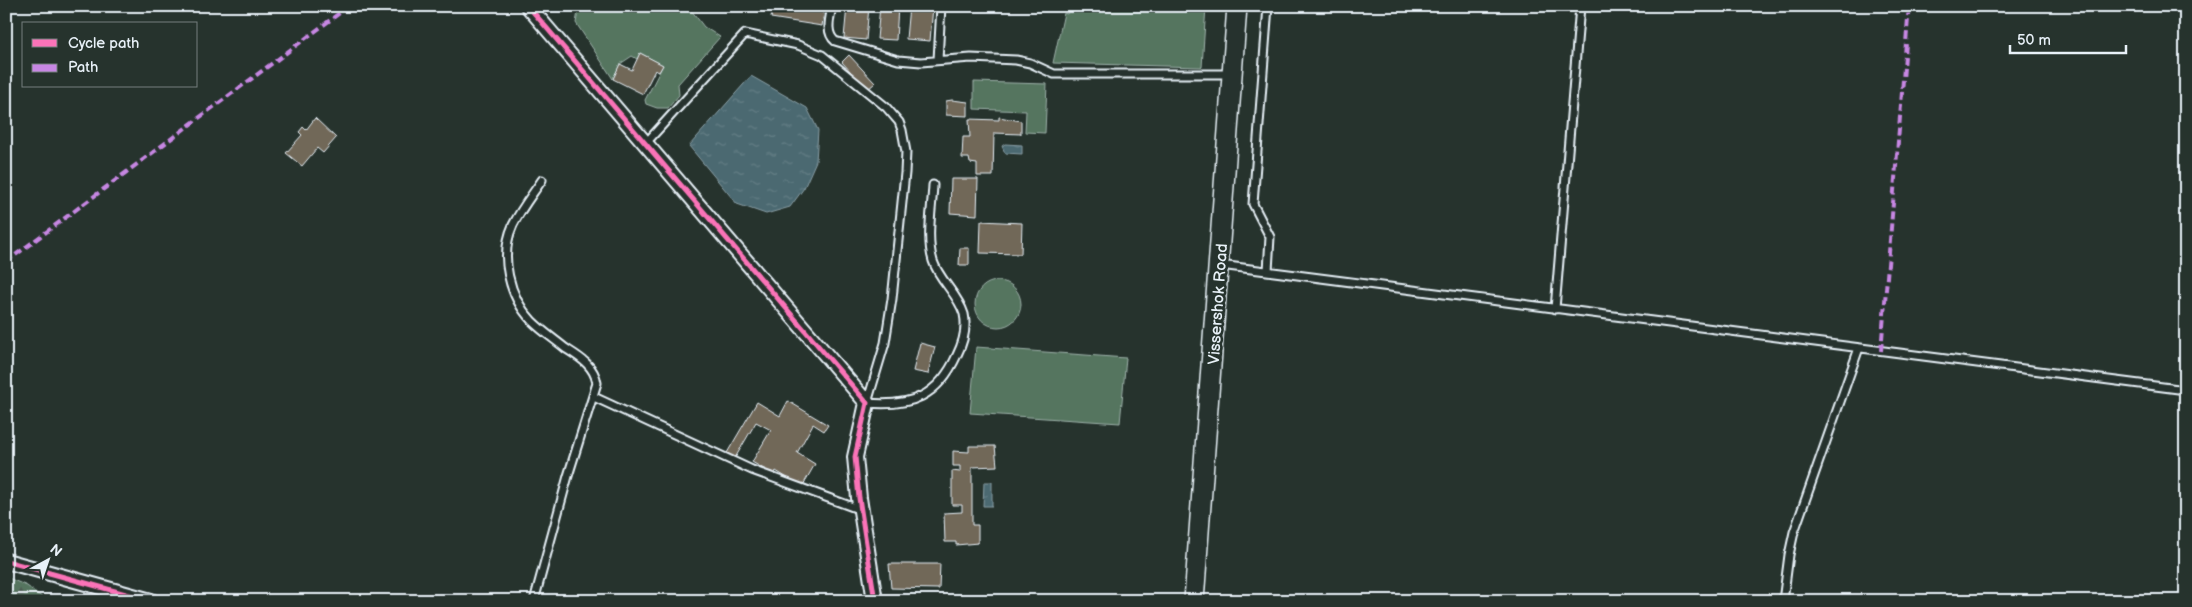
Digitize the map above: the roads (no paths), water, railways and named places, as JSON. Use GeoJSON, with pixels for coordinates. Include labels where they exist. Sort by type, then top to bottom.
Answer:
{"type":"FeatureCollection","features":[{"type":"Feature","properties":{"kind":"main road","name":"Vissershok Road"},"geometry":{"type":"LineString","coordinates":[[1194,601],[1238,6]]}},
{"type":"Feature","properties":{"kind":"street"},"geometry":{"type":"LineString","coordinates":[[528,6],[867,403],[855,457],[875,601]]}},
{"type":"Feature","properties":{"kind":"street"},"geometry":{"type":"LineString","coordinates":[[6,562],[145,600]]}},
{"type":"Feature","properties":{"kind":"lane"},"geometry":{"type":"LineString","coordinates":[[832,6],[829,29],[831,37],[836,41],[898,60],[970,58],[1016,60],[1060,75],[1234,74]]}},
{"type":"Feature","properties":{"kind":"lane"},"geometry":{"type":"LineString","coordinates":[[938,60],[940,6]]}},
{"type":"Feature","properties":{"kind":"lane"},"geometry":{"type":"LineString","coordinates":[[1268,6],[1253,204],[1270,237],[1268,271]]}},
{"type":"Feature","properties":{"kind":"lane"},"geometry":{"type":"LineString","coordinates":[[1555,309],[1580,6]]}},
{"type":"Feature","properties":{"kind":"lane"},"geometry":{"type":"LineString","coordinates":[[645,144],[745,34],[798,45],[822,55],[895,116],[905,140],[905,174],[885,343],[867,403],[902,404],[924,396],[948,374],[962,343],[965,333],[964,314],[933,262],[930,246],[933,185]]}},
{"type":"Feature","properties":{"kind":"lane"},"geometry":{"type":"LineString","coordinates":[[534,601],[568,476],[597,383],[593,371],[587,362],[548,335],[531,320],[509,278],[507,243],[513,225],[542,180]]}},
{"type":"Feature","properties":{"kind":"lane"},"geometry":{"type":"LineString","coordinates":[[1220,265],[2186,390]]}},
{"type":"Feature","properties":{"kind":"lane"},"geometry":{"type":"LineString","coordinates":[[1783,601],[1788,555],[1794,532],[1859,348]]}},
{"type":"Feature","properties":{"kind":"lane"},"geometry":{"type":"LineString","coordinates":[[594,397],[752,470],[861,510]]}},
{"type":"Feature","properties":{"kind":"water"},"geometry":{"type":"Polygon","coordinates":[[[751,76],[807,108],[818,130],[816,161],[804,188],[790,207],[766,214],[737,204],[689,146],[751,76]]]}},
{"type":"Feature","properties":{"kind":"water"},"geometry":{"type":"Polygon","coordinates":[[[1005,144],[1022,145],[1022,154],[1005,153],[1002,146],[1005,144]]]}},
{"type":"Feature","properties":{"kind":"water"},"geometry":{"type":"Polygon","coordinates":[[[984,482],[992,482],[992,506],[983,506],[984,482]]]}}]}
